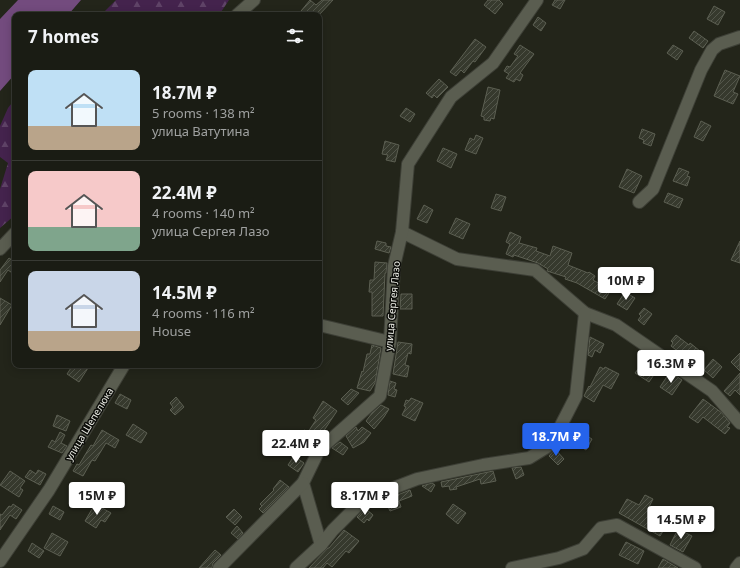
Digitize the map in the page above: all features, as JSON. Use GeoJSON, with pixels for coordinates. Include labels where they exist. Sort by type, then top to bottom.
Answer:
{"type":"FeatureCollection","features":[{"type":"Feature","properties":{"kind":"street"},"geometry":{"type":"LineString","coordinates":[[240,12],[254,0]]}},
{"type":"Feature","properties":{"kind":"street","name":"улица Сергея Лазо"},"geometry":{"type":"LineString","coordinates":[[219,568],[304,483],[319,450],[380,396],[390,342],[394,266],[402,232],[408,164],[450,97],[493,63],[537,0]]}},
{"type":"Feature","properties":{"kind":"street"},"geometry":{"type":"LineString","coordinates":[[639,202],[653,189],[701,70],[712,50],[719,44],[740,37]]}},
{"type":"Feature","properties":{"kind":"street"},"geometry":{"type":"LineString","coordinates":[[402,232],[457,259],[535,270],[584,313],[616,325],[712,391],[740,423]]}},
{"type":"Feature","properties":{"kind":"street"},"geometry":{"type":"LineString","coordinates":[[0,249],[12,236]]}},
{"type":"Feature","properties":{"kind":"street"},"geometry":{"type":"LineString","coordinates":[[296,568],[321,545],[333,530],[360,504],[391,489],[417,479],[483,465],[529,458],[547,447],[555,437],[576,396],[584,313]]}},
{"type":"Feature","properties":{"kind":"street"},"geometry":{"type":"LineString","coordinates":[[322,326],[390,342]]}},
{"type":"Feature","properties":{"kind":"street","name":"улица Шепелюка"},"geometry":{"type":"LineString","coordinates":[[0,561],[50,490],[122,368]]}},
{"type":"Feature","properties":{"kind":"street"},"geometry":{"type":"LineString","coordinates":[[304,483],[321,545]]}},
{"type":"Feature","properties":{"kind":"street"},"geometry":{"type":"LineString","coordinates":[[512,568],[559,558],[583,549],[601,528],[617,525],[695,568]]}},
{"type":"Feature","properties":{"kind":"street"},"geometry":{"type":"LineString","coordinates":[[736,568],[740,563]]}},
{"type":"Feature","properties":{"kind":"green space"},"geometry":{"type":"Polygon","coordinates":[[[116,0],[229,0],[221,12],[104,12],[116,0]]]}},
{"type":"Feature","properties":{"kind":"green space"},"geometry":{"type":"Polygon","coordinates":[[[12,103],[12,218],[0,228],[0,189],[8,163],[0,157],[0,126],[12,103]]]}},
{"type":"Feature","properties":{"kind":"shaded area"},"geometry":{"type":"Polygon","coordinates":[[[18,0],[81,0],[71,12],[12,12],[12,77],[0,91],[0,19],[18,0]]]}},
{"type":"Feature","properties":{"kind":"building"},"geometry":{"type":"Polygon","coordinates":[[[310,0],[316,5],[322,0],[333,0],[322,12],[301,11],[310,0]]]}},
{"type":"Feature","properties":{"kind":"building"},"geometry":{"type":"Polygon","coordinates":[[[488,0],[499,0],[503,4],[495,14],[484,5],[488,0]]]}},
{"type":"Feature","properties":{"kind":"building"},"geometry":{"type":"Polygon","coordinates":[[[555,0],[565,0],[560,9],[552,5],[555,0]]]}},
{"type":"Feature","properties":{"kind":"building"},"geometry":{"type":"Polygon","coordinates":[[[714,6],[725,12],[718,25],[707,19],[714,6]]]}},
{"type":"Feature","properties":{"kind":"building"},"geometry":{"type":"Polygon","coordinates":[[[538,17],[546,23],[541,31],[533,25],[538,17]]]}},
{"type":"Feature","properties":{"kind":"building"},"geometry":{"type":"Polygon","coordinates":[[[694,31],[708,41],[703,48],[689,38],[694,31]]]}},
{"type":"Feature","properties":{"kind":"building"},"geometry":{"type":"Polygon","coordinates":[[[475,39],[486,47],[475,62],[473,61],[464,73],[461,70],[456,76],[450,72],[475,39]]]}},
{"type":"Feature","properties":{"kind":"building"},"geometry":{"type":"Polygon","coordinates":[[[520,45],[534,54],[520,73],[523,75],[520,81],[516,79],[514,82],[506,78],[509,74],[504,71],[507,66],[510,67],[518,56],[514,54],[520,45]]]}},
{"type":"Feature","properties":{"kind":"building"},"geometry":{"type":"Polygon","coordinates":[[[673,45],[683,51],[677,60],[667,53],[673,45]]]}},
{"type":"Feature","properties":{"kind":"building"},"geometry":{"type":"Polygon","coordinates":[[[725,70],[740,76],[733,92],[738,94],[733,104],[714,96],[725,70]]]}},
{"type":"Feature","properties":{"kind":"building"},"geometry":{"type":"Polygon","coordinates":[[[439,79],[448,87],[437,98],[434,95],[432,98],[426,93],[439,79]]]}},
{"type":"Feature","properties":{"kind":"building"},"geometry":{"type":"Polygon","coordinates":[[[488,87],[500,90],[494,119],[491,118],[490,121],[484,120],[484,117],[481,116],[488,87]]]}},
{"type":"Feature","properties":{"kind":"building"},"geometry":{"type":"Polygon","coordinates":[[[406,108],[415,114],[410,122],[400,116],[406,108]]]}},
{"type":"Feature","properties":{"kind":"building"},"geometry":{"type":"Polygon","coordinates":[[[701,121],[711,126],[703,141],[694,137],[701,121]]]}},
{"type":"Feature","properties":{"kind":"building"},"geometry":{"type":"Polygon","coordinates":[[[642,129],[655,134],[651,146],[643,143],[644,140],[639,138],[642,129]]]}},
{"type":"Feature","properties":{"kind":"building"},"geometry":{"type":"Polygon","coordinates":[[[476,135],[483,138],[476,154],[465,150],[470,138],[474,140],[476,135]]]}},
{"type":"Feature","properties":{"kind":"building"},"geometry":{"type":"Polygon","coordinates":[[[385,141],[399,145],[395,162],[386,160],[388,155],[382,154],[385,141]]]}},
{"type":"Feature","properties":{"kind":"building"},"geometry":{"type":"Polygon","coordinates":[[[443,148],[457,154],[451,168],[437,161],[443,148]]]}},
{"type":"Feature","properties":{"kind":"building"},"geometry":{"type":"Polygon","coordinates":[[[679,168],[689,172],[687,176],[690,177],[687,186],[673,181],[679,168]]]}},
{"type":"Feature","properties":{"kind":"building"},"geometry":{"type":"Polygon","coordinates":[[[627,169],[642,176],[634,193],[619,187],[627,169]]]}},
{"type":"Feature","properties":{"kind":"building"},"geometry":{"type":"Polygon","coordinates":[[[668,193],[683,199],[679,208],[664,202],[668,193]]]}},
{"type":"Feature","properties":{"kind":"building"},"geometry":{"type":"Polygon","coordinates":[[[496,194],[506,197],[501,211],[491,208],[496,194]]]}},
{"type":"Feature","properties":{"kind":"building"},"geometry":{"type":"Polygon","coordinates":[[[424,205],[433,210],[427,223],[417,219],[424,205]]]}},
{"type":"Feature","properties":{"kind":"building"},"geometry":{"type":"Polygon","coordinates":[[[456,218],[470,224],[463,239],[449,233],[456,218]]]}},
{"type":"Feature","properties":{"kind":"building"},"geometry":{"type":"Polygon","coordinates":[[[510,232],[521,237],[519,243],[537,248],[536,251],[550,256],[553,246],[572,253],[568,265],[588,273],[589,272],[595,276],[593,280],[611,290],[605,299],[577,283],[565,279],[566,277],[547,271],[548,269],[538,263],[514,255],[513,257],[506,254],[510,244],[506,242],[510,232]]]}},
{"type":"Feature","properties":{"kind":"building"},"geometry":{"type":"Polygon","coordinates":[[[377,241],[386,243],[386,246],[391,247],[389,253],[375,249],[377,241]]]}},
{"type":"Feature","properties":{"kind":"building"},"geometry":{"type":"Polygon","coordinates":[[[740,241],[740,263],[731,260],[740,241]]]}},
{"type":"Feature","properties":{"kind":"building"},"geometry":{"type":"Polygon","coordinates":[[[9,258],[12,260],[12,273],[8,270],[0,282],[0,270],[9,258]]]}},
{"type":"Feature","properties":{"kind":"building"},"geometry":{"type":"Polygon","coordinates":[[[375,262],[387,263],[385,273],[383,316],[372,316],[372,292],[369,292],[370,280],[374,280],[375,262]]]}},
{"type":"Feature","properties":{"kind":"building"},"geometry":{"type":"Polygon","coordinates":[[[625,292],[635,298],[627,310],[617,304],[625,292]]]}},
{"type":"Feature","properties":{"kind":"building"},"geometry":{"type":"Polygon","coordinates":[[[401,294],[412,294],[412,309],[400,309],[401,294]]]}},
{"type":"Feature","properties":{"kind":"building"},"geometry":{"type":"Polygon","coordinates":[[[0,298],[12,305],[0,325],[0,298]]]}},
{"type":"Feature","properties":{"kind":"building"},"geometry":{"type":"Polygon","coordinates":[[[644,308],[652,314],[644,325],[638,320],[641,316],[639,314],[644,308]]]}},
{"type":"Feature","properties":{"kind":"building"},"geometry":{"type":"Polygon","coordinates":[[[676,335],[700,351],[692,362],[671,346],[673,343],[671,341],[676,335]]]}},
{"type":"Feature","properties":{"kind":"building"},"geometry":{"type":"Polygon","coordinates":[[[590,337],[604,344],[600,353],[595,350],[592,357],[588,355],[590,337]]]}},
{"type":"Feature","properties":{"kind":"building"},"geometry":{"type":"Polygon","coordinates":[[[398,342],[412,344],[411,354],[408,353],[405,365],[409,366],[407,377],[393,374],[398,342]]]}},
{"type":"Feature","properties":{"kind":"building"},"geometry":{"type":"Polygon","coordinates":[[[372,345],[381,348],[375,383],[370,391],[357,388],[362,371],[363,372],[367,354],[370,354],[372,345]]]}},
{"type":"Feature","properties":{"kind":"building"},"geometry":{"type":"Polygon","coordinates":[[[740,353],[740,371],[731,362],[740,353]]]}},
{"type":"Feature","properties":{"kind":"building"},"geometry":{"type":"Polygon","coordinates":[[[647,357],[660,366],[649,382],[635,373],[647,357]]]}},
{"type":"Feature","properties":{"kind":"building"},"geometry":{"type":"Polygon","coordinates":[[[713,359],[722,367],[713,378],[704,370],[713,359]]]}},
{"type":"Feature","properties":{"kind":"building"},"geometry":{"type":"Polygon","coordinates":[[[600,367],[604,369],[605,367],[619,374],[611,389],[603,385],[594,402],[584,396],[600,367]]]}},
{"type":"Feature","properties":{"kind":"building"},"geometry":{"type":"Polygon","coordinates":[[[71,368],[88,368],[79,382],[67,374],[71,368]]]}},
{"type":"Feature","properties":{"kind":"building"},"geometry":{"type":"Polygon","coordinates":[[[670,372],[682,380],[672,395],[660,387],[670,372]]]}},
{"type":"Feature","properties":{"kind":"building"},"geometry":{"type":"Polygon","coordinates":[[[740,373],[740,395],[735,390],[730,396],[724,391],[740,373]]]}},
{"type":"Feature","properties":{"kind":"building"},"geometry":{"type":"Polygon","coordinates":[[[390,381],[396,383],[394,389],[397,390],[395,397],[388,395],[390,381]]]}},
{"type":"Feature","properties":{"kind":"building"},"geometry":{"type":"Polygon","coordinates":[[[351,389],[359,393],[348,405],[341,399],[351,389]]]}},
{"type":"Feature","properties":{"kind":"building"},"geometry":{"type":"Polygon","coordinates":[[[120,394],[131,400],[127,409],[115,403],[120,394]]]}},
{"type":"Feature","properties":{"kind":"building"},"geometry":{"type":"Polygon","coordinates":[[[176,397],[184,407],[175,415],[170,410],[173,407],[170,403],[176,397]]]}},
{"type":"Feature","properties":{"kind":"building"},"geometry":{"type":"Polygon","coordinates":[[[411,398],[423,403],[415,421],[402,415],[406,407],[404,406],[406,400],[409,401],[411,398]]]}},
{"type":"Feature","properties":{"kind":"building"},"geometry":{"type":"Polygon","coordinates":[[[703,399],[722,413],[730,423],[727,427],[730,428],[725,434],[703,417],[698,423],[689,417],[703,399]]]}},
{"type":"Feature","properties":{"kind":"building"},"geometry":{"type":"Polygon","coordinates":[[[323,401],[337,411],[323,432],[321,430],[312,445],[307,442],[303,448],[296,443],[304,430],[308,432],[316,420],[313,418],[323,401]]]}},
{"type":"Feature","properties":{"kind":"building"},"geometry":{"type":"Polygon","coordinates":[[[381,405],[389,409],[374,429],[366,421],[381,405]]]}},
{"type":"Feature","properties":{"kind":"building"},"geometry":{"type":"Polygon","coordinates":[[[57,415],[70,421],[66,431],[53,426],[57,415]]]}},
{"type":"Feature","properties":{"kind":"building"},"geometry":{"type":"Polygon","coordinates":[[[133,424],[147,433],[141,443],[126,435],[133,424]]]}},
{"type":"Feature","properties":{"kind":"building"},"geometry":{"type":"Polygon","coordinates":[[[356,427],[358,431],[362,427],[371,433],[364,442],[353,448],[346,436],[356,427]]]}},
{"type":"Feature","properties":{"kind":"building"},"geometry":{"type":"Polygon","coordinates":[[[102,430],[119,440],[115,448],[106,443],[95,461],[92,460],[83,476],[73,471],[77,464],[79,465],[91,445],[93,446],[102,430]]]}},
{"type":"Feature","properties":{"kind":"building"},"geometry":{"type":"Polygon","coordinates":[[[577,430],[592,439],[586,450],[571,441],[577,430]]]}},
{"type":"Feature","properties":{"kind":"building"},"geometry":{"type":"Polygon","coordinates":[[[60,432],[65,435],[61,443],[67,446],[62,453],[48,447],[52,440],[55,442],[60,432]]]}},
{"type":"Feature","properties":{"kind":"building"},"geometry":{"type":"Polygon","coordinates":[[[340,442],[348,448],[343,455],[332,448],[340,442]]]}},
{"type":"Feature","properties":{"kind":"building"},"geometry":{"type":"Polygon","coordinates":[[[555,449],[564,459],[558,465],[549,456],[555,449]]]}},
{"type":"Feature","properties":{"kind":"building"},"geometry":{"type":"Polygon","coordinates":[[[294,456],[304,463],[298,472],[288,465],[294,456]]]}},
{"type":"Feature","properties":{"kind":"building"},"geometry":{"type":"Polygon","coordinates":[[[521,467],[524,475],[516,479],[512,468],[521,467]]]}},
{"type":"Feature","properties":{"kind":"building"},"geometry":{"type":"Polygon","coordinates":[[[30,470],[36,474],[38,470],[46,474],[40,485],[25,477],[30,470]]]}},
{"type":"Feature","properties":{"kind":"building"},"geometry":{"type":"Polygon","coordinates":[[[10,471],[25,481],[20,488],[23,490],[19,497],[0,485],[10,471]]]}},
{"type":"Feature","properties":{"kind":"building"},"geometry":{"type":"Polygon","coordinates":[[[493,471],[496,481],[481,484],[480,479],[456,487],[457,489],[450,490],[449,486],[442,487],[441,482],[493,471]]]}},
{"type":"Feature","properties":{"kind":"building"},"geometry":{"type":"Polygon","coordinates":[[[280,480],[289,487],[263,513],[259,509],[262,506],[260,504],[274,490],[273,489],[280,480]]]}},
{"type":"Feature","properties":{"kind":"building"},"geometry":{"type":"Polygon","coordinates":[[[432,483],[435,485],[431,492],[422,486],[432,483]]]}},
{"type":"Feature","properties":{"kind":"building"},"geometry":{"type":"Polygon","coordinates":[[[89,485],[100,493],[94,500],[83,493],[89,485]]]}},
{"type":"Feature","properties":{"kind":"building"},"geometry":{"type":"Polygon","coordinates":[[[410,490],[412,496],[399,501],[401,507],[390,511],[385,500],[410,490]]]}},
{"type":"Feature","properties":{"kind":"building"},"geometry":{"type":"Polygon","coordinates":[[[645,495],[653,499],[648,509],[669,522],[660,536],[619,513],[627,499],[639,505],[645,495]]]}},
{"type":"Feature","properties":{"kind":"building"},"geometry":{"type":"Polygon","coordinates":[[[13,504],[22,510],[16,519],[10,515],[0,530],[0,514],[2,515],[9,506],[11,507],[13,504]]]}},
{"type":"Feature","properties":{"kind":"building"},"geometry":{"type":"Polygon","coordinates":[[[95,504],[111,513],[105,522],[101,520],[96,528],[85,521],[95,504]]]}},
{"type":"Feature","properties":{"kind":"building"},"geometry":{"type":"Polygon","coordinates":[[[453,504],[466,513],[458,524],[446,514],[453,504]]]}},
{"type":"Feature","properties":{"kind":"building"},"geometry":{"type":"Polygon","coordinates":[[[53,506],[64,512],[60,520],[49,514],[53,506]]]}},
{"type":"Feature","properties":{"kind":"building"},"geometry":{"type":"Polygon","coordinates":[[[234,509],[242,517],[235,525],[226,517],[234,509]]]}},
{"type":"Feature","properties":{"kind":"building"},"geometry":{"type":"Polygon","coordinates":[[[364,509],[373,515],[369,521],[367,519],[364,523],[357,517],[364,509]]]}},
{"type":"Feature","properties":{"kind":"building"},"geometry":{"type":"Polygon","coordinates":[[[237,526],[243,533],[238,539],[231,533],[237,526]]]}},
{"type":"Feature","properties":{"kind":"building"},"geometry":{"type":"Polygon","coordinates":[[[678,529],[692,536],[683,552],[670,545],[678,529]]]}},
{"type":"Feature","properties":{"kind":"building"},"geometry":{"type":"Polygon","coordinates":[[[344,530],[359,541],[349,553],[346,551],[332,567],[327,563],[323,568],[309,568],[329,548],[344,530]]]}},
{"type":"Feature","properties":{"kind":"building"},"geometry":{"type":"Polygon","coordinates":[[[52,533],[68,542],[60,556],[44,548],[52,533]]]}},
{"type":"Feature","properties":{"kind":"building"},"geometry":{"type":"Polygon","coordinates":[[[626,542],[644,551],[638,564],[619,555],[626,542]]]}},
{"type":"Feature","properties":{"kind":"building"},"geometry":{"type":"Polygon","coordinates":[[[32,543],[44,551],[39,558],[28,551],[32,543]]]}},
{"type":"Feature","properties":{"kind":"building"},"geometry":{"type":"Polygon","coordinates":[[[215,550],[221,555],[213,563],[212,568],[199,568],[215,550]]]}},
{"type":"Feature","properties":{"kind":"building"},"geometry":{"type":"Polygon","coordinates":[[[663,559],[678,568],[658,568],[663,559]]]}}]}
